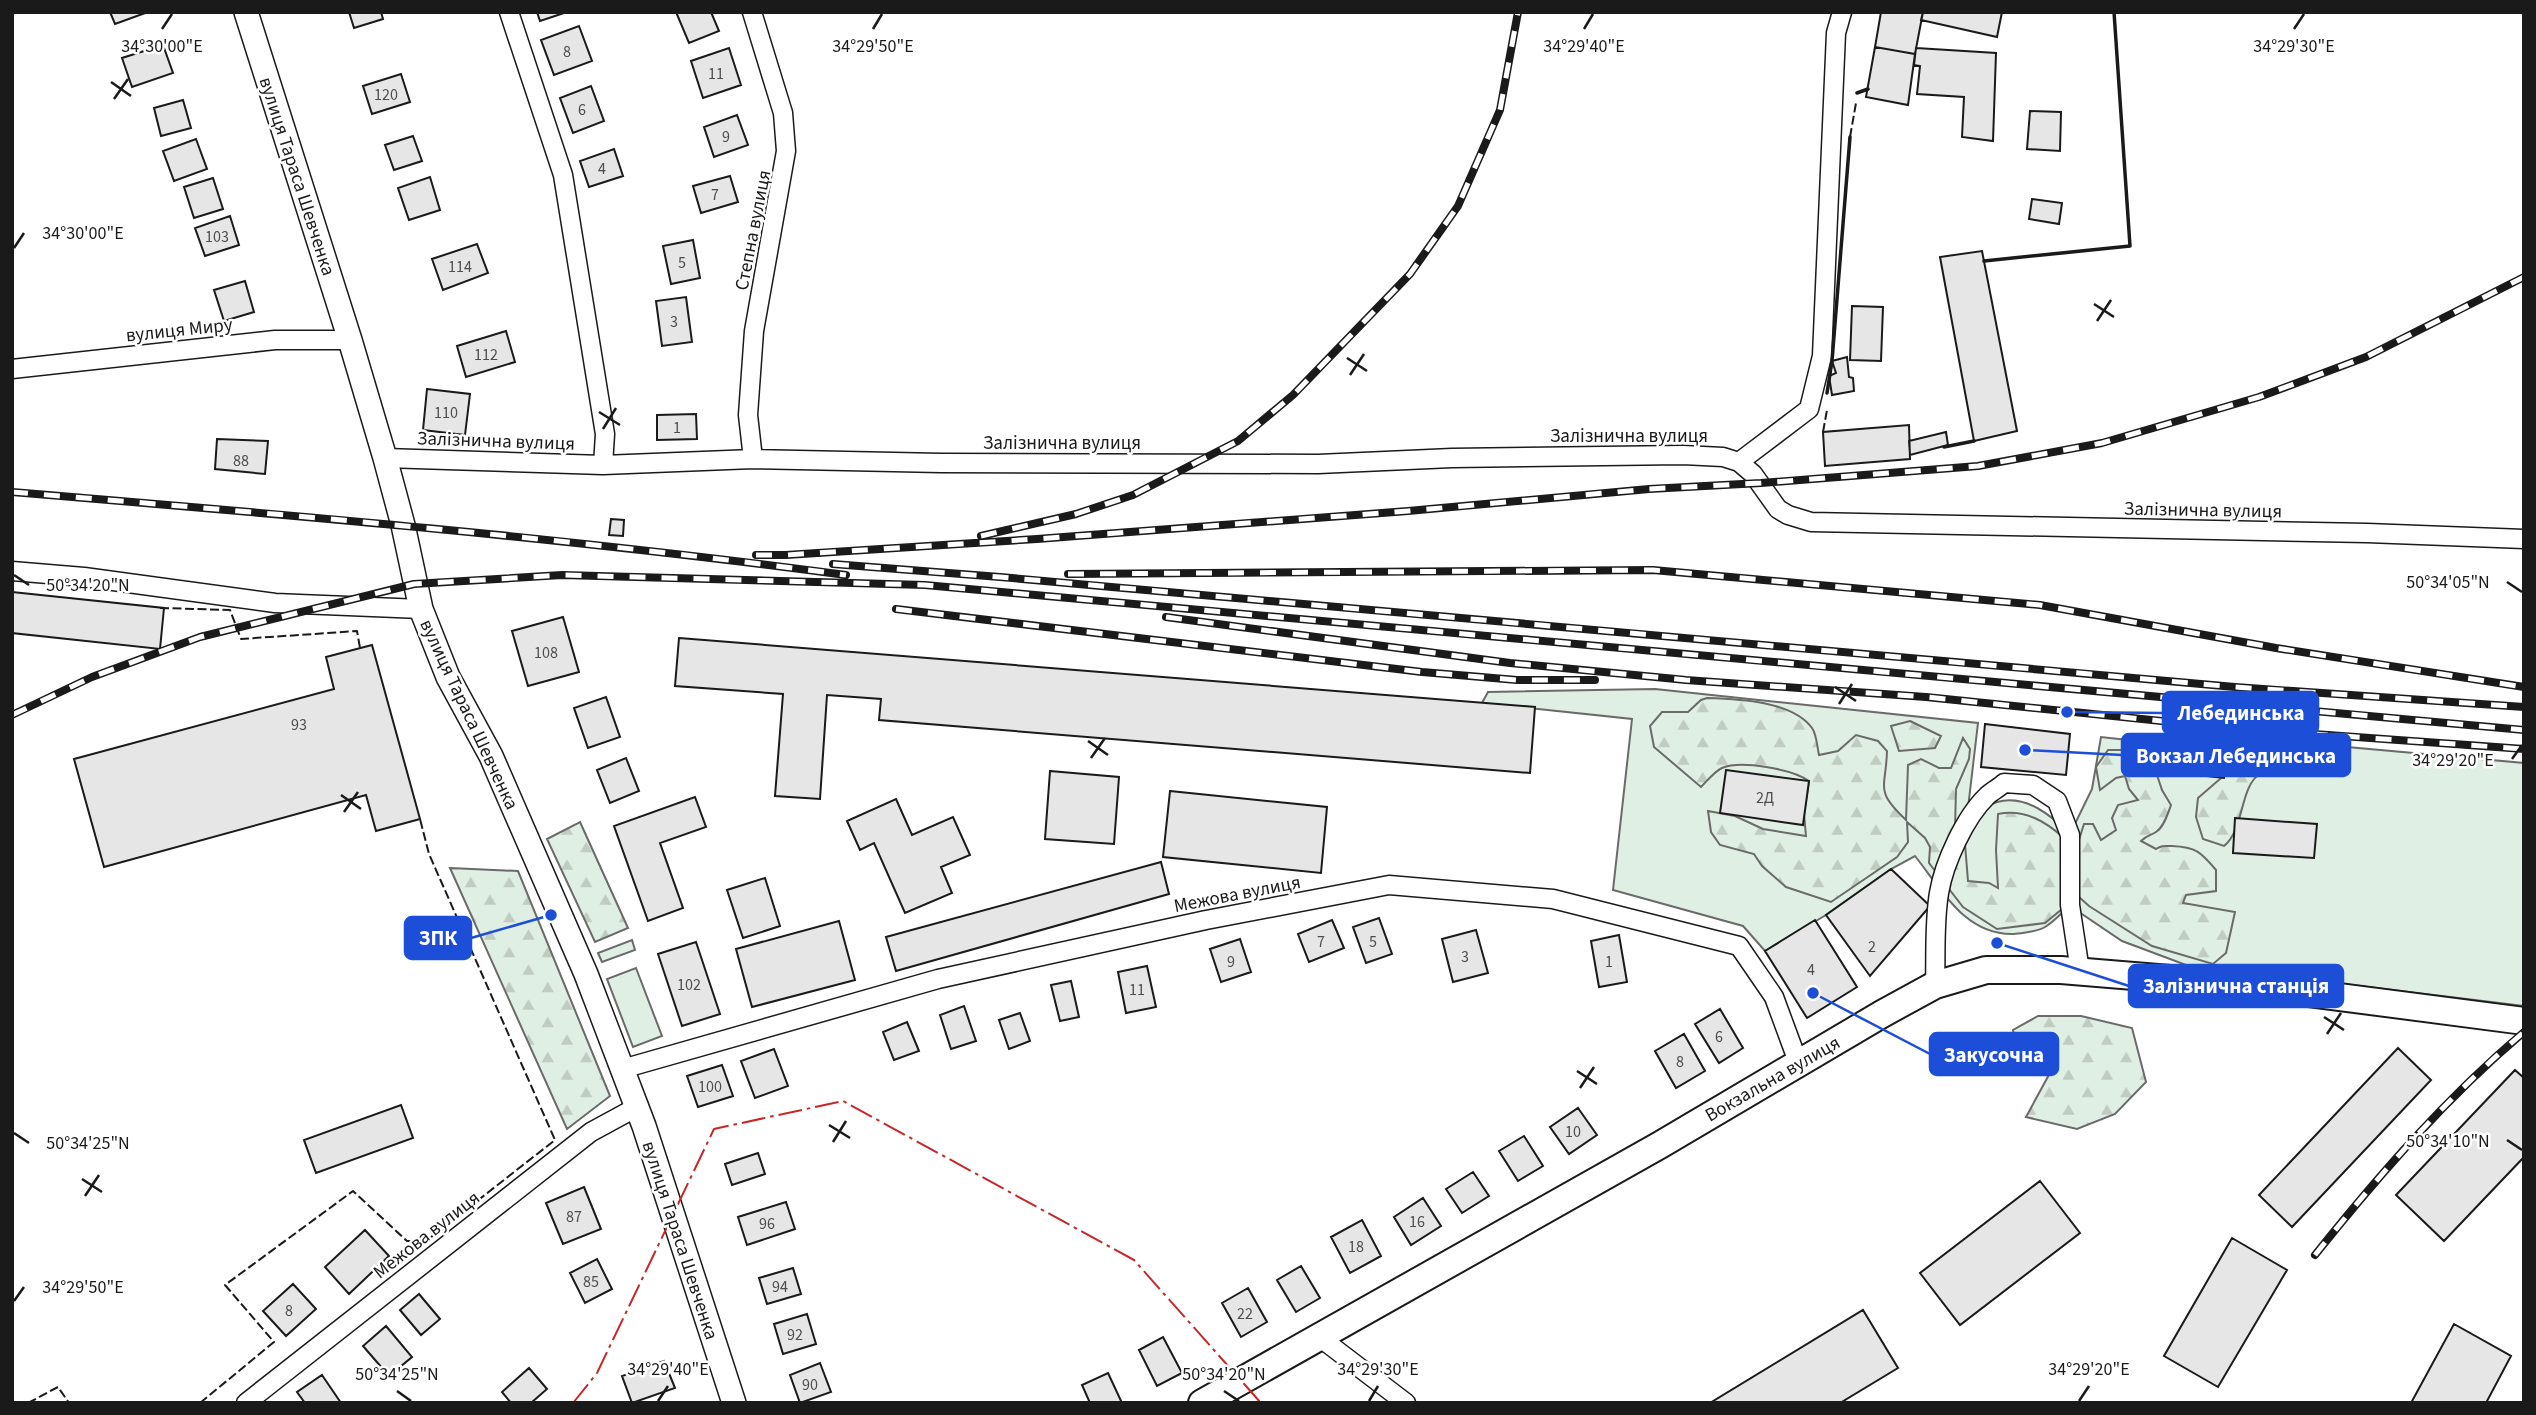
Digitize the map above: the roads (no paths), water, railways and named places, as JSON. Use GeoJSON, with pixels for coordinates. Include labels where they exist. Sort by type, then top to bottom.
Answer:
{"type":"FeatureCollection","features":[{"type":"Feature","properties":{"kind":"main road","name":"Вокзальна вулиця"},"geometry":{"type":"LineString","coordinates":[[1202,1403],[1660,1145],[1798,1062],[1935,985],[1986,970],[2080,971],[2255,986],[2524,1021]]}},
{"type":"Feature","properties":{"kind":"street","name":"вулиця Тараса Шевченка"},"geometry":{"type":"LineString","coordinates":[[246,12],[385,458],[421,609],[448,677],[491,756],[586,974],[637,1107],[734,1403]]}},
{"type":"Feature","properties":{"kind":"street"},"geometry":{"type":"LineString","coordinates":[[509,12],[563,175],[605,433],[603,465]]}},
{"type":"Feature","properties":{"kind":"street","name":"Степна вулиця"},"geometry":{"type":"LineString","coordinates":[[752,12],[783,113],[786,151],[754,331],[748,415],[753,459]]}},
{"type":"Feature","properties":{"kind":"street"},"geometry":{"type":"LineString","coordinates":[[1739,462],[1809,409],[1822,356],[1836,33],[1842,12]]}},
{"type":"Feature","properties":{"kind":"street","name":"вулиця Миру"},"geometry":{"type":"LineString","coordinates":[[12,369],[275,340],[350,340]]}},
{"type":"Feature","properties":{"kind":"street","name":"Залізнична вулиця"},"geometry":{"type":"LineString","coordinates":[[385,458],[603,465],[753,459],[1318,464],[1452,458],[1683,454],[1723,457],[1739,462],[1753,474],[1778,509],[1811,522],[2367,533],[2524,539]]}},
{"type":"Feature","properties":{"kind":"street"},"geometry":{"type":"LineString","coordinates":[[12,571],[84,577],[275,604],[421,609]]}},
{"type":"Feature","properties":{"kind":"street"},"geometry":{"type":"LineString","coordinates":[[1935,985],[1939,892],[1957,839],[1986,797],[2004,783],[2033,785],[2057,801],[2070,835],[2070,905],[2080,971]]}},
{"type":"Feature","properties":{"kind":"street","name":"Межова вулиця"},"geometry":{"type":"LineString","coordinates":[[622,1069],[938,979],[1192,923],[1389,885],[1553,899],[1739,946],[1774,997],[1798,1062]]}},
{"type":"Feature","properties":{"kind":"street","name":"Межова вулиця"},"geometry":{"type":"LineString","coordinates":[[246,1403],[591,1132],[637,1107]]}},
{"type":"Feature","properties":{"kind":"street"},"geometry":{"type":"LineString","coordinates":[[1318,1336],[1406,1403]]}},
{"type":"Feature","properties":{"kind":"railway"},"geometry":{"type":"LineString","coordinates":[[981,536],[1076,514],[1133,495],[1238,441],[1293,395],[1410,274],[1458,206],[1500,110],[1518,12]]}},
{"type":"Feature","properties":{"kind":"railway"},"geometry":{"type":"LineString","coordinates":[[756,555],[1037,539],[1408,511],[1649,489],[1978,466],[2102,443],[2259,397],[2366,357],[2524,277]]}},
{"type":"Feature","properties":{"kind":"railway"},"geometry":{"type":"LineString","coordinates":[[12,492],[534,539],[846,575]]}},
{"type":"Feature","properties":{"kind":"railway"},"geometry":{"type":"LineString","coordinates":[[833,564],[2235,687],[2524,707]]}},
{"type":"Feature","properties":{"kind":"railway"},"geometry":{"type":"LineString","coordinates":[[1068,574],[1653,570],[2040,605],[2276,648],[2524,687]]}},
{"type":"Feature","properties":{"kind":"railway"},"geometry":{"type":"LineString","coordinates":[[12,715],[92,677],[200,637],[414,584],[562,575],[925,585],[2524,730]]}},
{"type":"Feature","properties":{"kind":"railway"},"geometry":{"type":"LineString","coordinates":[[896,609],[1422,672],[1517,680],[1595,680]]}},
{"type":"Feature","properties":{"kind":"railway"},"geometry":{"type":"LineString","coordinates":[[1166,617],[1510,663],[1686,680],[1926,697],[2230,728],[2524,749]]}},
{"type":"Feature","properties":{"kind":"railway"},"geometry":{"type":"LineString","coordinates":[[2315,1255],[2440,1110],[2524,1032]]}},
{"type":"Feature","properties":{"kind":"place","name":"Лебединська"},"geometry":{"type":"Point","coordinates":[2067,712]}},
{"type":"Feature","properties":{"kind":"place","name":"Вокзал Лебединська"},"geometry":{"type":"Point","coordinates":[2025,750]}},
{"type":"Feature","properties":{"kind":"place","name":"ЗПК"},"geometry":{"type":"Point","coordinates":[551,915]}},
{"type":"Feature","properties":{"kind":"place","name":"Залізнична станція"},"geometry":{"type":"Point","coordinates":[1997,943]}},
{"type":"Feature","properties":{"kind":"place","name":"Закусочна"},"geometry":{"type":"Point","coordinates":[1813,993]}}]}
